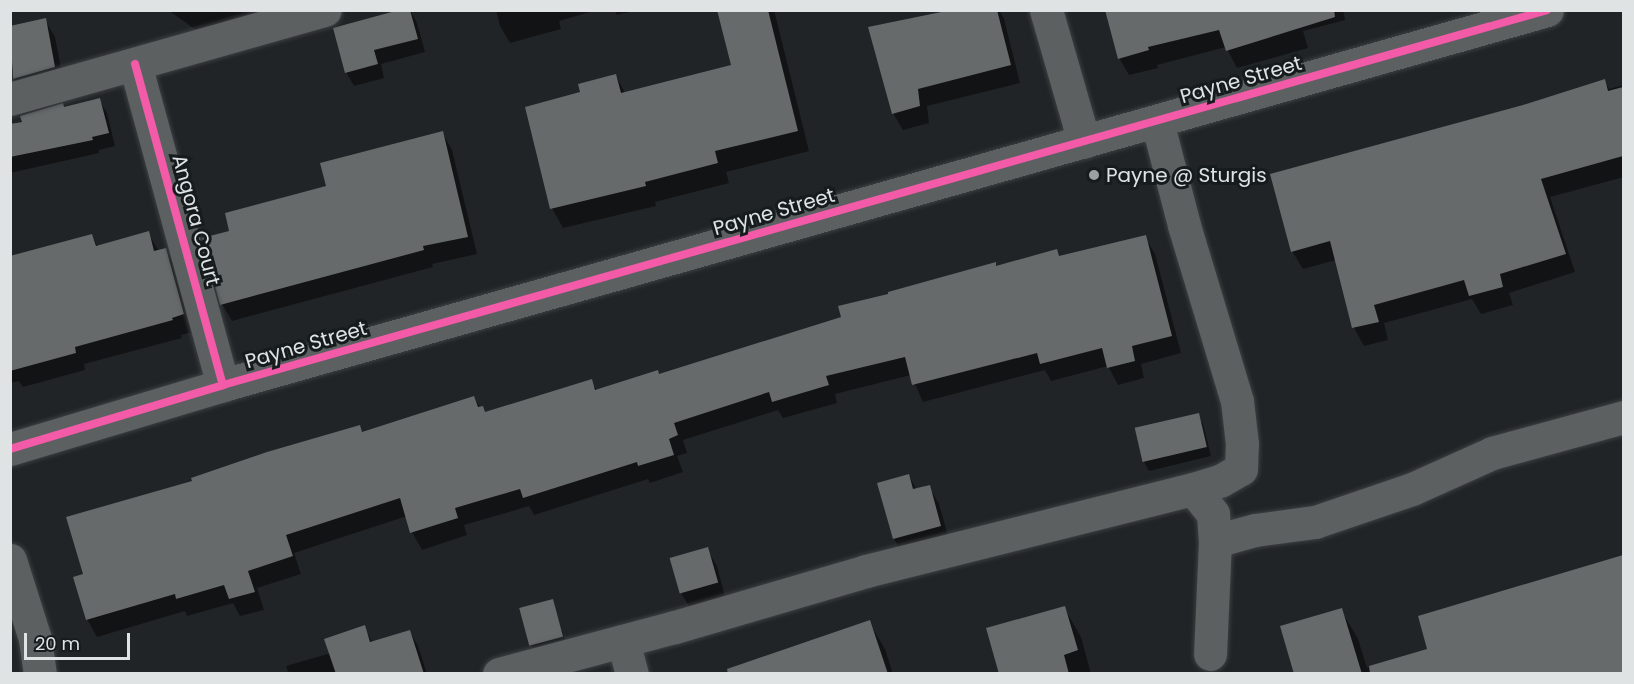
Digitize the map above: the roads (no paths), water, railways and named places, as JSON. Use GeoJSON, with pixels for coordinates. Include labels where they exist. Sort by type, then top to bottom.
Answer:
{"type":"FeatureCollection","features":[{"type":"Feature","properties":{"kind":"street"},"geometry":{"type":"LineString","coordinates":[[10,99],[326,10]]}},
{"type":"Feature","properties":{"kind":"street"},"geometry":{"type":"LineString","coordinates":[[1046,10],[1084,142]]}},
{"type":"Feature","properties":{"kind":"street","name":"Payne Street"},"geometry":{"type":"LineString","coordinates":[[10,449],[223,385],[1547,10]]}},
{"type":"Feature","properties":{"kind":"street","name":"Angora Court"},"geometry":{"type":"LineString","coordinates":[[135,64],[223,385]]}},
{"type":"Feature","properties":{"kind":"street"},"geometry":{"type":"LineString","coordinates":[[499,674],[866,571],[1193,489],[1220,481],[1241,469],[1242,444],[1237,401],[1184,225],[1157,121]]}},
{"type":"Feature","properties":{"kind":"street"},"geometry":{"type":"LineString","coordinates":[[1215,541],[1255,530],[1315,522],[1412,489],[1492,453],[1623,417]]}},
{"type":"Feature","properties":{"kind":"street"},"geometry":{"type":"LineString","coordinates":[[1193,489],[1213,514],[1215,541],[1210,654]]}},
{"type":"Feature","properties":{"kind":"street"},"geometry":{"type":"LineString","coordinates":[[10,560],[35,639],[40,674]]}},
{"type":"Feature","properties":{"kind":"street"},"geometry":{"type":"LineString","coordinates":[[623,640],[632,674]]}},
{"type":"Feature","properties":{"kind":"place","name":"Payne @ Sturgis"},"geometry":{"type":"Point","coordinates":[1094,175]}}]}
